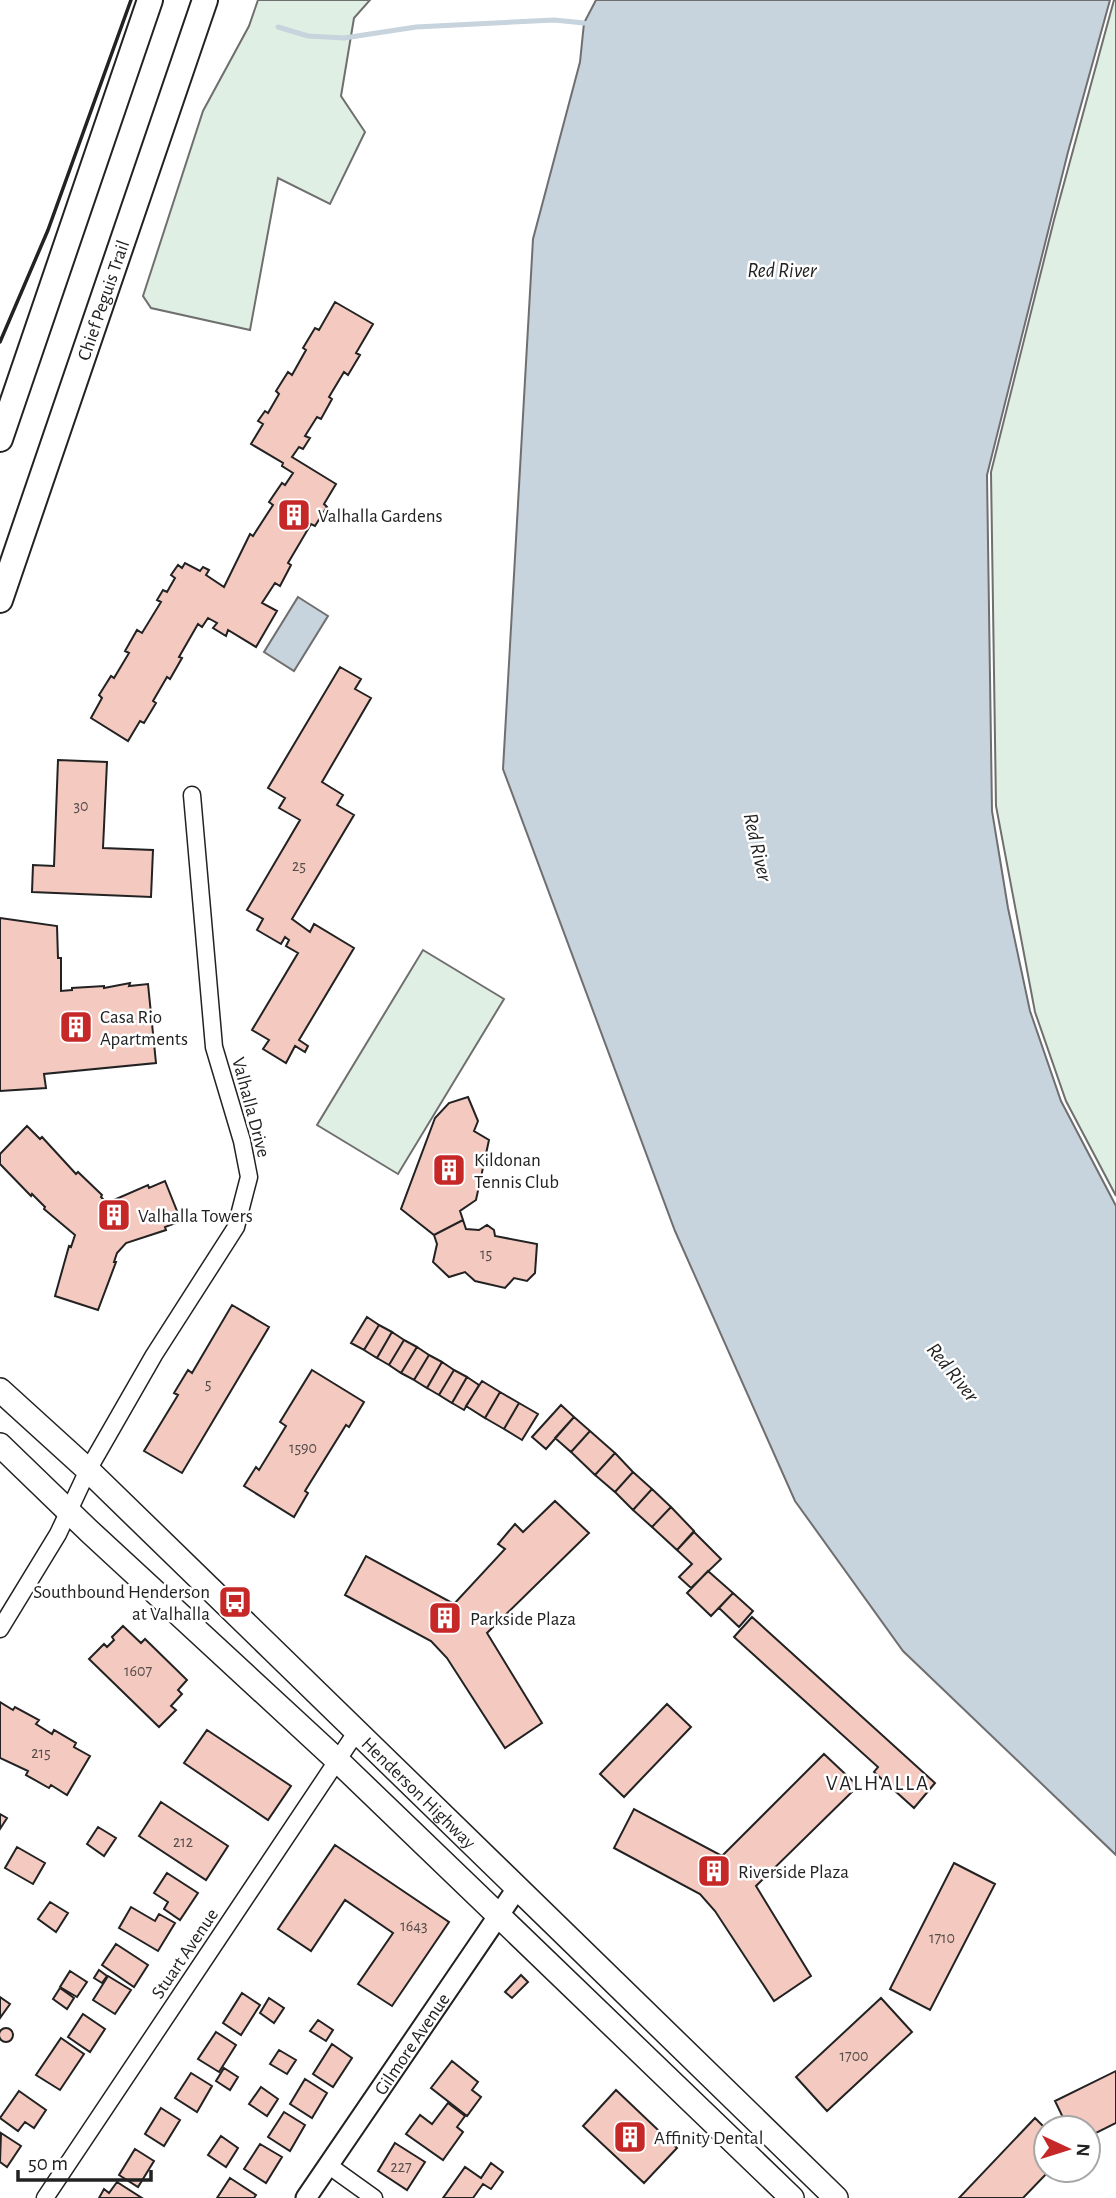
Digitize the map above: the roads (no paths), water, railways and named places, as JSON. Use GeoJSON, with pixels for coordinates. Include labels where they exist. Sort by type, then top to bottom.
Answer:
{"type":"FeatureCollection","features":[{"type":"Feature","properties":{"kind":"main road"},"geometry":{"type":"LineString","coordinates":[[0,439],[150,0]]}},
{"type":"Feature","properties":{"kind":"main road","name":"Chief Peguis Trail"},"geometry":{"type":"LineString","coordinates":[[0,600],[205,0]]}},
{"type":"Feature","properties":{"kind":"main road","name":"Henderson Highway"},"geometry":{"type":"LineString","coordinates":[[0,1390],[88,1471],[357,1731],[827,2195]]}},
{"type":"Feature","properties":{"kind":"main road","name":"Henderson Highway"},"geometry":{"type":"LineString","coordinates":[[0,1445],[338,1760],[792,2198]]}},
{"type":"Feature","properties":{"kind":"street","name":"Valhalla Drive"},"geometry":{"type":"LineString","coordinates":[[0,1629],[58,1534],[88,1471],[154,1356],[236,1227],[249,1177],[242,1141],[214,1047],[192,795]]}},
{"type":"Feature","properties":{"kind":"street","name":"Stuart Avenue"},"geometry":{"type":"LineString","coordinates":[[45,2198],[357,1731]]}},
{"type":"Feature","properties":{"kind":"street","name":"Gilmore Avenue"},"geometry":{"type":"LineString","coordinates":[[306,2198],[517,1887]]}},
{"type":"Feature","properties":{"kind":"street"},"geometry":{"type":"LineString","coordinates":[[328,2165],[374,2198]]}},
{"type":"Feature","properties":{"kind":"water","name":"Red River"},"geometry":{"type":"Polygon","coordinates":[[[596,0],[1110,0],[1068,152],[987,475],[992,811],[1008,908],[1030,1011],[1061,1101],[1116,1206],[1116,1855],[903,1651],[795,1501],[675,1231],[503,769],[533,239],[580,62],[584,23],[596,0]]]}},
{"type":"Feature","properties":{"kind":"water"},"geometry":{"type":"Polygon","coordinates":[[[298,597],[328,616],[294,671],[264,652],[298,597]]]}},
{"type":"Feature","properties":{"kind":"waterway"},"geometry":{"type":"LineString","coordinates":[[278,27],[308,36],[344,38],[416,27],[554,20],[584,23]]}},
{"type":"Feature","properties":{"kind":"place","name":"Valhalla Gardens"},"geometry":{"type":"Point","coordinates":[294,515]}},
{"type":"Feature","properties":{"kind":"place","name":"Casa Rio Apartments"},"geometry":{"type":"Point","coordinates":[76,1027]}},
{"type":"Feature","properties":{"kind":"place","name":"Kildonan Tennis Club"},"geometry":{"type":"Point","coordinates":[449,1170]}},
{"type":"Feature","properties":{"kind":"place","name":"Valhalla Towers"},"geometry":{"type":"Point","coordinates":[114,1215]}},
{"type":"Feature","properties":{"kind":"place","name":"Southbound Henderson at Valhalla"},"geometry":{"type":"Point","coordinates":[235,1602]}},
{"type":"Feature","properties":{"kind":"place","name":"Parkside Plaza"},"geometry":{"type":"Point","coordinates":[445,1618]}},
{"type":"Feature","properties":{"kind":"place","name":"Riverside Plaza"},"geometry":{"type":"Point","coordinates":[714,1871]}},
{"type":"Feature","properties":{"kind":"place","name":"Affinity Dental"},"geometry":{"type":"Point","coordinates":[630,2137]}},
{"type":"Feature","properties":{"kind":"district","name":"VALHALLA"},"geometry":{"type":"Point","coordinates":[878,1783]}}]}
